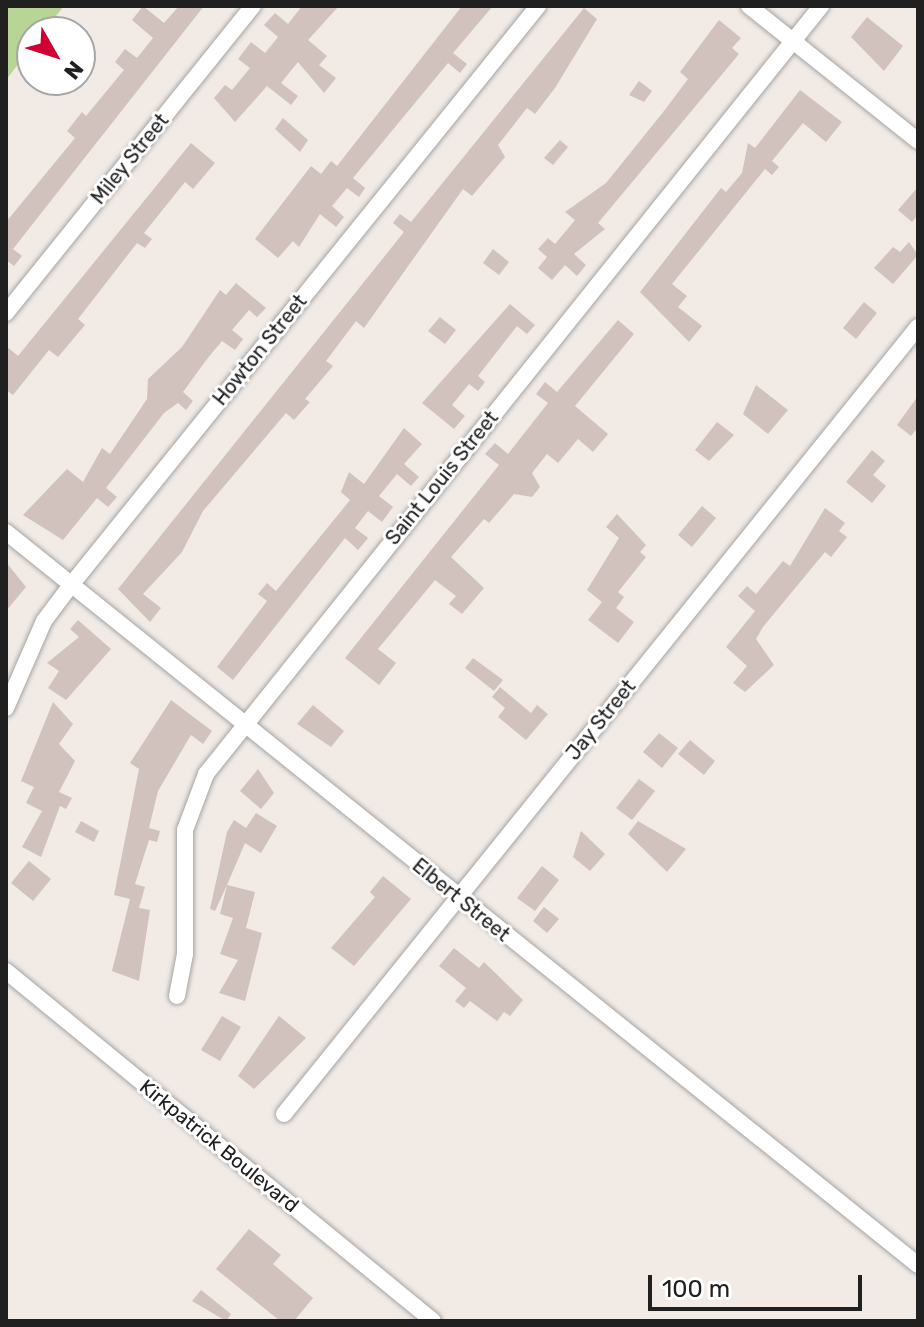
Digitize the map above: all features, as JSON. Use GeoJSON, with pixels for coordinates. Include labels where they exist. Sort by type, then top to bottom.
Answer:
{"type":"FeatureCollection","features":[{"type":"Feature","properties":{"kind":"street","name":"Miley Street"},"geometry":{"type":"LineString","coordinates":[[6,313],[253,6]]}},
{"type":"Feature","properties":{"kind":"street","name":"Howton Street"},"geometry":{"type":"LineString","coordinates":[[6,708],[37,633],[71,585],[538,6]]}},
{"type":"Feature","properties":{"kind":"street"},"geometry":{"type":"LineString","coordinates":[[749,6],[918,141]]}},
{"type":"Feature","properties":{"kind":"street","name":"Saint Louis Street"},"geometry":{"type":"LineString","coordinates":[[177,996],[185,954],[185,830],[206,774],[821,6]]}},
{"type":"Feature","properties":{"kind":"street","name":"Jay Street"},"geometry":{"type":"LineString","coordinates":[[284,1114],[918,327]]}},
{"type":"Feature","properties":{"kind":"street","name":"Elbert Street"},"geometry":{"type":"LineString","coordinates":[[6,532],[918,1265]]}},
{"type":"Feature","properties":{"kind":"street","name":"Kirkpatrick Boulevard"},"geometry":{"type":"LineString","coordinates":[[6,971],[433,1321]]}},
{"type":"Feature","properties":{"kind":"green space"},"geometry":{"type":"Polygon","coordinates":[[[6,6],[64,6],[56,16],[16,16],[16,67],[6,80],[6,6]]]}},
{"type":"Feature","properties":{"kind":"building"},"geometry":{"type":"Polygon","coordinates":[[[143,6],[164,23],[179,6],[204,6],[13,249],[22,256],[14,266],[6,260],[6,222],[75,138],[67,131],[82,112],[86,116],[124,70],[115,62],[125,49],[137,58],[153,38],[132,20],[143,6]]]}},
{"type":"Feature","properties":{"kind":"building"},"geometry":{"type":"Polygon","coordinates":[[[302,6],[339,6],[308,40],[327,56],[319,65],[336,78],[324,93],[298,62],[281,83],[298,96],[291,105],[267,86],[235,122],[214,98],[225,85],[232,90],[250,68],[238,59],[251,42],[265,53],[278,37],[264,25],[275,13],[288,24],[302,6]]]}},
{"type":"Feature","properties":{"kind":"building"},"geometry":{"type":"Polygon","coordinates":[[[462,6],[493,6],[453,53],[467,64],[460,73],[448,63],[353,178],[365,188],[359,197],[347,188],[332,206],[344,217],[336,227],[320,214],[299,247],[293,241],[278,258],[255,239],[311,166],[321,174],[331,161],[337,166],[462,6]]]}},
{"type":"Feature","properties":{"kind":"building"},"geometry":{"type":"Polygon","coordinates":[[[584,8],[597,19],[555,88],[535,114],[527,108],[498,145],[505,157],[472,196],[463,189],[364,328],[356,321],[326,361],[333,366],[305,399],[310,402],[294,420],[286,413],[203,511],[182,552],[143,594],[161,608],[150,622],[118,589],[404,232],[393,223],[400,214],[411,222],[584,8]]]}},
{"type":"Feature","properties":{"kind":"building"},"geometry":{"type":"Polygon","coordinates":[[[867,17],[903,46],[884,71],[851,37],[867,17]]]}},
{"type":"Feature","properties":{"kind":"building"},"geometry":{"type":"Polygon","coordinates":[[[719,20],[741,38],[732,48],[739,54],[598,223],[605,229],[574,254],[586,265],[577,276],[565,265],[552,280],[538,268],[547,257],[538,249],[548,238],[555,244],[575,220],[565,212],[606,183],[664,111],[688,79],[680,72],[719,20]]]}},
{"type":"Feature","properties":{"kind":"building"},"geometry":{"type":"Polygon","coordinates":[[[639,81],[652,91],[644,102],[629,95],[639,81]]]}},
{"type":"Feature","properties":{"kind":"building"},"geometry":{"type":"Polygon","coordinates":[[[800,90],[842,122],[826,142],[803,123],[772,161],[779,167],[772,175],[765,169],[672,284],[687,296],[678,307],[702,326],[689,342],[640,292],[721,188],[726,192],[742,173],[748,143],[755,148],[800,90]]]}},
{"type":"Feature","properties":{"kind":"building"},"geometry":{"type":"Polygon","coordinates":[[[283,118],[308,140],[300,152],[275,129],[283,118]]]}},
{"type":"Feature","properties":{"kind":"building"},"geometry":{"type":"Polygon","coordinates":[[[560,140],[568,147],[553,165],[544,158],[560,140]]]}},
{"type":"Feature","properties":{"kind":"building"},"geometry":{"type":"Polygon","coordinates":[[[191,143],[215,163],[193,189],[185,182],[144,233],[152,239],[145,248],[137,243],[78,319],[85,325],[58,357],[49,350],[13,395],[6,390],[6,346],[18,356],[191,143]]]}},
{"type":"Feature","properties":{"kind":"building"},"geometry":{"type":"Polygon","coordinates":[[[918,187],[918,215],[912,222],[898,210],[918,187]]]}},
{"type":"Feature","properties":{"kind":"building"},"geometry":{"type":"Polygon","coordinates":[[[909,242],[918,255],[893,284],[874,268],[893,247],[900,252],[909,242]]]}},
{"type":"Feature","properties":{"kind":"building"},"geometry":{"type":"Polygon","coordinates":[[[493,249],[509,262],[499,275],[483,263],[493,249]]]}},
{"type":"Feature","properties":{"kind":"building"},"geometry":{"type":"Polygon","coordinates":[[[236,283],[266,308],[257,317],[249,310],[232,330],[243,339],[235,350],[222,341],[207,359],[183,392],[193,401],[186,410],[178,403],[164,413],[106,488],[117,497],[108,507],[97,498],[63,540],[23,515],[67,469],[83,482],[102,448],[110,454],[147,399],[148,379],[182,347],[220,290],[226,295],[236,283]]]}},
{"type":"Feature","properties":{"kind":"building"},"geometry":{"type":"Polygon","coordinates":[[[864,302],[877,313],[856,339],[843,328],[864,302]]]}},
{"type":"Feature","properties":{"kind":"building"},"geometry":{"type":"Polygon","coordinates":[[[510,304],[535,325],[527,334],[517,326],[478,376],[485,382],[478,391],[469,384],[452,405],[465,416],[454,429],[422,403],[510,304]]]}},
{"type":"Feature","properties":{"kind":"building"},"geometry":{"type":"Polygon","coordinates":[[[440,317],[456,330],[445,344],[428,331],[440,317]]]}},
{"type":"Feature","properties":{"kind":"building"},"geometry":{"type":"Polygon","coordinates":[[[618,320],[634,334],[575,406],[608,434],[593,452],[578,439],[558,463],[547,454],[532,473],[540,487],[532,497],[514,494],[489,523],[484,519],[451,557],[484,588],[462,614],[449,604],[456,596],[435,580],[378,649],[396,663],[379,685],[345,658],[499,465],[485,454],[495,443],[508,454],[548,403],[536,394],[545,382],[557,392],[618,320]]]}},
{"type":"Feature","properties":{"kind":"building"},"geometry":{"type":"Polygon","coordinates":[[[756,385],[788,410],[768,434],[743,414],[756,385]]]}},
{"type":"Feature","properties":{"kind":"building"},"geometry":{"type":"Polygon","coordinates":[[[918,396],[918,427],[911,436],[897,425],[918,396]]]}},
{"type":"Feature","properties":{"kind":"building"},"geometry":{"type":"Polygon","coordinates":[[[717,422],[734,435],[709,461],[695,450],[717,422]]]}},
{"type":"Feature","properties":{"kind":"building"},"geometry":{"type":"Polygon","coordinates":[[[404,428],[422,444],[404,464],[419,477],[411,486],[397,474],[379,496],[393,507],[382,522],[368,511],[355,528],[368,538],[358,550],[345,538],[233,680],[217,667],[267,601],[258,594],[267,583],[276,591],[350,500],[341,492],[349,472],[364,484],[404,428]]]}},
{"type":"Feature","properties":{"kind":"building"},"geometry":{"type":"Polygon","coordinates":[[[872,450],[885,461],[873,475],[886,486],[872,503],[846,482],[872,450]]]}},
{"type":"Feature","properties":{"kind":"building"},"geometry":{"type":"Polygon","coordinates":[[[702,506],[716,518],[692,547],[678,535],[702,506]]]}},
{"type":"Feature","properties":{"kind":"building"},"geometry":{"type":"Polygon","coordinates":[[[825,508],[845,523],[839,531],[847,537],[831,557],[825,552],[763,627],[756,639],[774,665],[745,692],[733,683],[747,666],[726,647],[755,611],[738,596],[747,586],[756,594],[783,561],[790,566],[825,508]]]}},
{"type":"Feature","properties":{"kind":"building"},"geometry":{"type":"Polygon","coordinates":[[[617,514],[646,545],[640,552],[646,557],[618,592],[624,597],[616,608],[634,622],[618,643],[588,620],[602,602],[587,590],[619,538],[606,527],[617,514]]]}},
{"type":"Feature","properties":{"kind":"building"},"geometry":{"type":"Polygon","coordinates":[[[6,562],[26,587],[6,611],[6,562]]]}},
{"type":"Feature","properties":{"kind":"building"},"geometry":{"type":"Polygon","coordinates":[[[78,620],[111,649],[66,700],[48,688],[59,671],[47,663],[79,637],[70,629],[78,620]]]}},
{"type":"Feature","properties":{"kind":"building"},"geometry":{"type":"Polygon","coordinates":[[[473,658],[503,680],[494,691],[465,668],[473,658]]]}},
{"type":"Feature","properties":{"kind":"building"},"geometry":{"type":"Polygon","coordinates":[[[500,687],[531,713],[537,705],[548,714],[526,740],[498,717],[505,708],[492,697],[500,687]]]}},
{"type":"Feature","properties":{"kind":"building"},"geometry":{"type":"Polygon","coordinates":[[[171,700],[212,731],[203,744],[191,735],[158,791],[149,828],[160,831],[157,842],[149,840],[135,884],[145,887],[139,908],[150,910],[139,981],[112,971],[130,899],[114,895],[139,769],[130,763],[171,700]]]}},
{"type":"Feature","properties":{"kind":"building"},"geometry":{"type":"Polygon","coordinates":[[[53,702],[73,724],[59,744],[75,761],[59,792],[72,798],[66,809],[60,806],[41,857],[22,847],[42,811],[26,803],[34,787],[21,781],[53,702]]]}},
{"type":"Feature","properties":{"kind":"building"},"geometry":{"type":"Polygon","coordinates":[[[313,705],[344,731],[331,747],[297,724],[313,705]]]}},
{"type":"Feature","properties":{"kind":"building"},"geometry":{"type":"Polygon","coordinates":[[[659,733],[678,748],[662,768],[643,752],[659,733]]]}},
{"type":"Feature","properties":{"kind":"building"},"geometry":{"type":"Polygon","coordinates":[[[690,740],[715,761],[704,775],[678,754],[690,740]]]}},
{"type":"Feature","properties":{"kind":"building"},"geometry":{"type":"Polygon","coordinates":[[[258,769],[274,793],[261,809],[240,791],[258,769]]]}},
{"type":"Feature","properties":{"kind":"building"},"geometry":{"type":"Polygon","coordinates":[[[639,779],[655,791],[632,820],[616,808],[639,779]]]}},
{"type":"Feature","properties":{"kind":"building"},"geometry":{"type":"Polygon","coordinates":[[[256,813],[277,826],[261,853],[245,843],[215,911],[210,909],[227,832],[234,820],[246,828],[256,813]]]}},
{"type":"Feature","properties":{"kind":"building"},"geometry":{"type":"Polygon","coordinates":[[[81,821],[99,831],[94,842],[75,832],[81,821]]]}},
{"type":"Feature","properties":{"kind":"building"},"geometry":{"type":"Polygon","coordinates":[[[638,821],[686,849],[667,872],[628,834],[638,821]]]}},
{"type":"Feature","properties":{"kind":"building"},"geometry":{"type":"Polygon","coordinates":[[[581,831],[605,854],[590,871],[573,857],[581,831]]]}},
{"type":"Feature","properties":{"kind":"building"},"geometry":{"type":"Polygon","coordinates":[[[29,861],[51,879],[33,901],[11,883],[29,861]]]}},
{"type":"Feature","properties":{"kind":"building"},"geometry":{"type":"Polygon","coordinates":[[[542,866],[559,880],[535,911],[517,898],[542,866]]]}},
{"type":"Feature","properties":{"kind":"building"},"geometry":{"type":"Polygon","coordinates":[[[383,876],[411,899],[354,966],[331,948],[375,897],[370,892],[383,876]]]}},
{"type":"Feature","properties":{"kind":"building"},"geometry":{"type":"Polygon","coordinates":[[[227,885],[255,892],[246,928],[262,933],[245,1001],[219,993],[238,960],[220,954],[233,918],[220,914],[227,885]]]}},
{"type":"Feature","properties":{"kind":"building"},"geometry":{"type":"Polygon","coordinates":[[[544,907],[559,919],[547,933],[533,921],[544,907]]]}},
{"type":"Feature","properties":{"kind":"building"},"geometry":{"type":"Polygon","coordinates":[[[454,948],[479,968],[484,962],[523,1000],[510,1016],[504,1012],[497,1021],[470,1001],[464,1008],[455,1001],[466,988],[439,966],[454,948]]]}},
{"type":"Feature","properties":{"kind":"building"},"geometry":{"type":"Polygon","coordinates":[[[222,1016],[241,1027],[220,1061],[201,1050],[222,1016]]]}},
{"type":"Feature","properties":{"kind":"building"},"geometry":{"type":"Polygon","coordinates":[[[279,1016],[306,1038],[254,1089],[238,1076],[279,1016]]]}},
{"type":"Feature","properties":{"kind":"building"},"geometry":{"type":"Polygon","coordinates":[[[249,1229],[281,1255],[273,1264],[313,1298],[294,1321],[280,1321],[216,1269],[249,1229]]]}},
{"type":"Feature","properties":{"kind":"building"},"geometry":{"type":"Polygon","coordinates":[[[201,1290],[231,1314],[226,1321],[192,1301],[201,1290]]]}}]}
